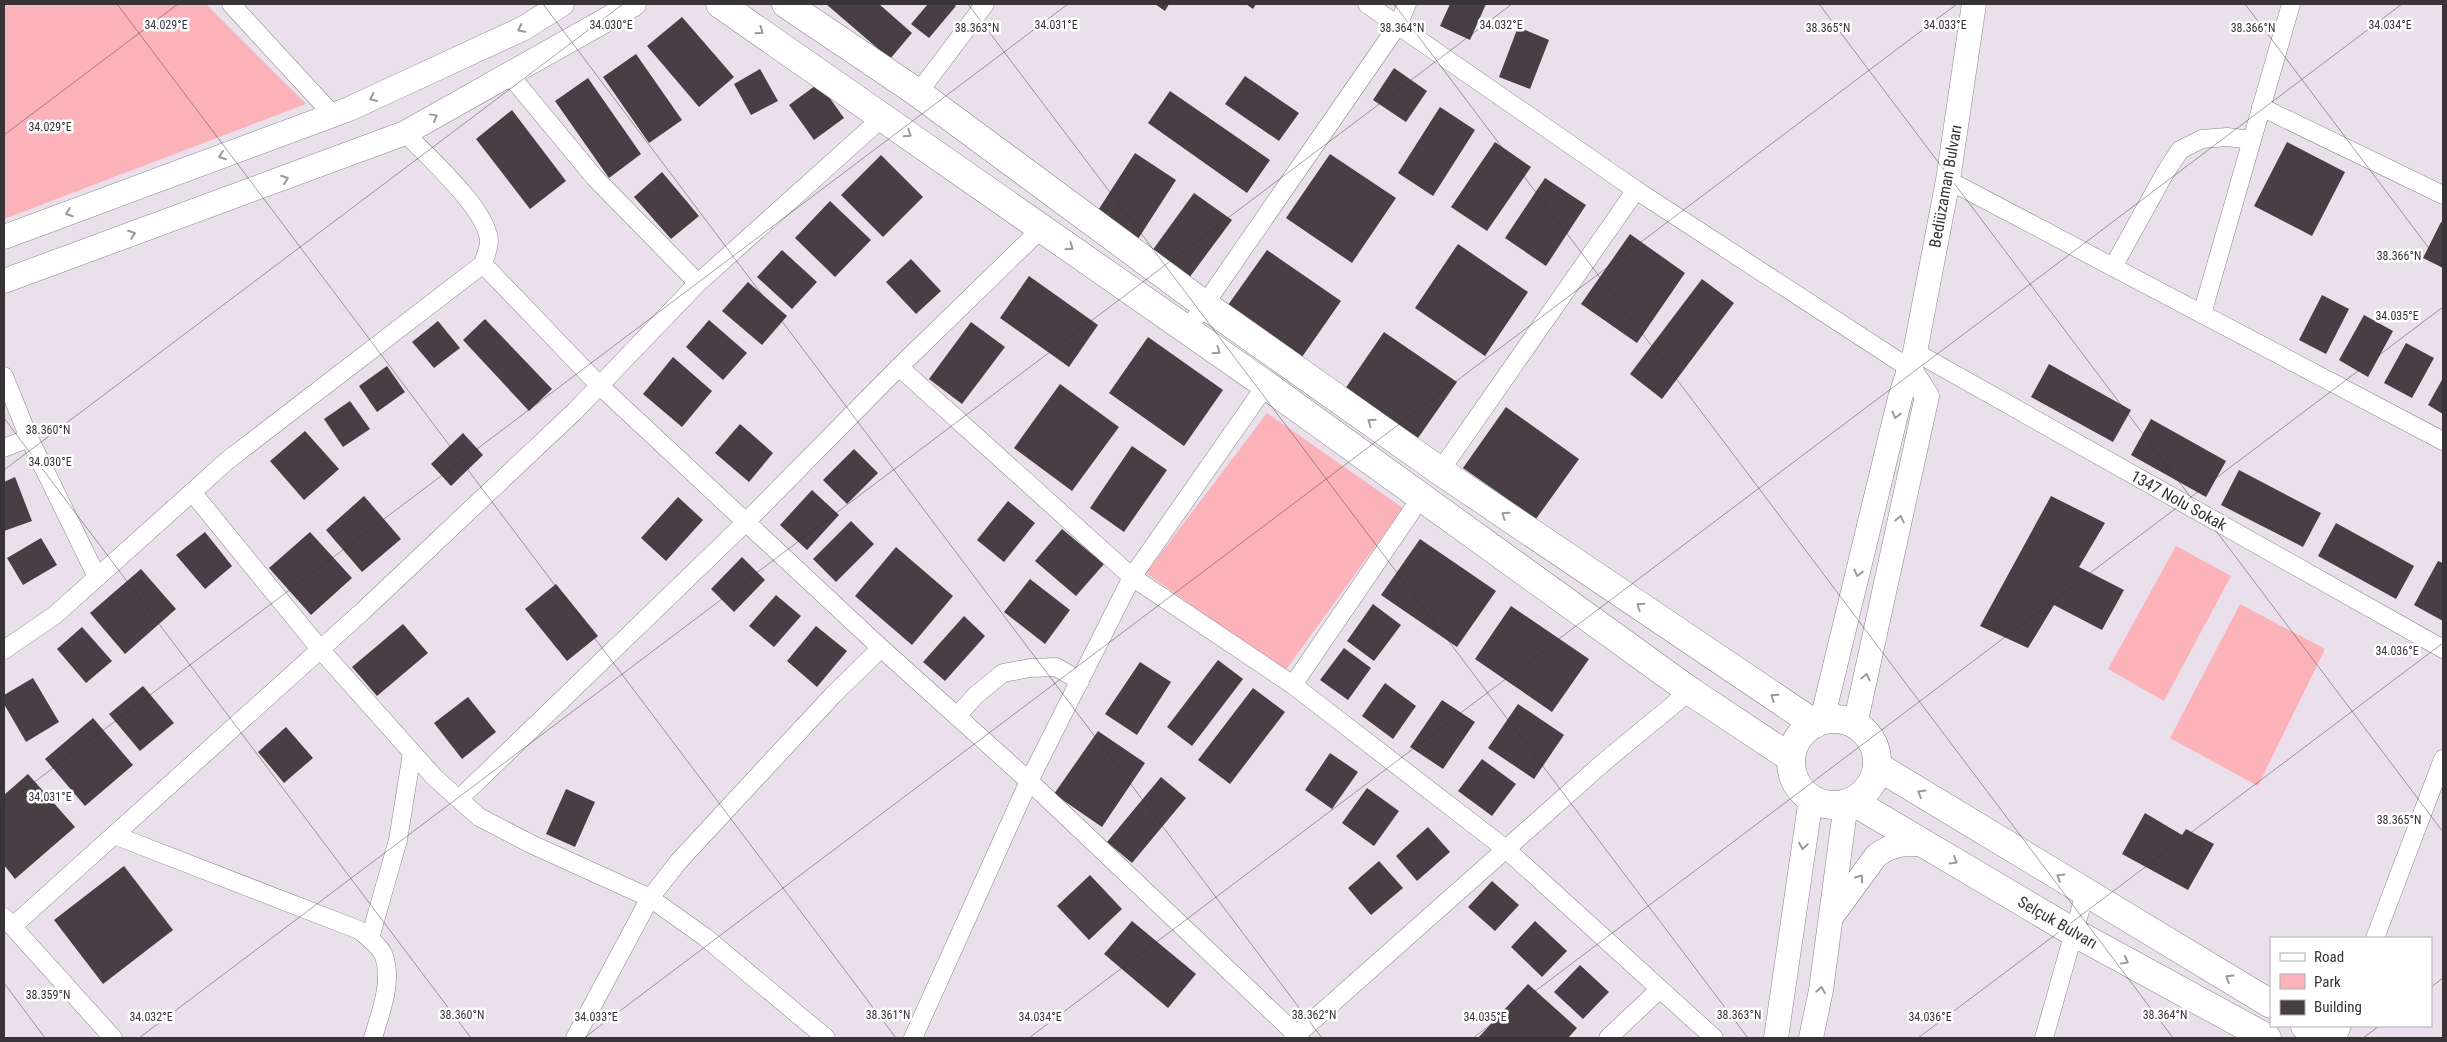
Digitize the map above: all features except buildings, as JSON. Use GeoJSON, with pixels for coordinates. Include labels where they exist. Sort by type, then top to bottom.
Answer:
{"type":"FeatureCollection","features":[{"type":"Feature","properties":{"kind":"main road"},"geometry":{"type":"LineString","coordinates":[[4,238],[333,115],[524,28],[562,4]]}},
{"type":"Feature","properties":{"kind":"main road"},"geometry":{"type":"LineString","coordinates":[[4,281],[405,133],[634,4]]}},
{"type":"Feature","properties":{"kind":"main road"},"geometry":{"type":"LineString","coordinates":[[720,4],[1266,384],[1690,691],[1791,758]]}},
{"type":"Feature","properties":{"kind":"main road"},"geometry":{"type":"LineString","coordinates":[[786,4],[918,93],[1205,305],[1440,471],[1818,722]]}},
{"type":"Feature","properties":{"kind":"main road","name":"Bediüzaman Bulvarı"},"geometry":{"type":"LineString","coordinates":[[1818,722],[1912,360],[1948,180],[1974,4]]}},
{"type":"Feature","properties":{"kind":"main road"},"geometry":{"type":"LineString","coordinates":[[1855,725],[1927,396],[1912,360]]}},
{"type":"Feature","properties":{"kind":"main road"},"geometry":{"type":"LineString","coordinates":[[1837,719],[1855,725],[1871,740],[1876,752],[1873,780],[1866,791],[1849,802],[1828,805],[1811,798],[1802,791],[1794,779],[1791,758],[1798,737],[1818,722],[1837,719]]}},
{"type":"Feature","properties":{"kind":"main road"},"geometry":{"type":"LineString","coordinates":[[1876,766],[2270,1003]]}},
{"type":"Feature","properties":{"kind":"main road"},"geometry":{"type":"LineString","coordinates":[[1776,1038],[1811,798]]}},
{"type":"Feature","properties":{"kind":"main road"},"geometry":{"type":"LineString","coordinates":[[1811,1038],[1821,990],[1849,802]]}},
{"type":"Feature","properties":{"kind":"main road","name":"Selçuk Bulvarı"},"geometry":{"type":"LineString","coordinates":[[1849,802],[1927,845],[2075,933],[2267,1038]]}},
{"type":"Feature","properties":{"kind":"main road"},"geometry":{"type":"LineString","coordinates":[[1831,917],[1876,856],[1884,850],[1906,843],[1927,845]]}},
{"type":"Feature","properties":{"kind":"main road"},"geometry":{"type":"LineString","coordinates":[[2307,1027],[2326,1038]]}},
{"type":"Feature","properties":{"kind":"street"},"geometry":{"type":"LineString","coordinates":[[231,4],[333,115]]}},
{"type":"Feature","properties":{"kind":"street"},"geometry":{"type":"LineString","coordinates":[[918,93],[985,4]]}},
{"type":"Feature","properties":{"kind":"street","name":"1347 Nolu Sokak"},"geometry":{"type":"LineString","coordinates":[[1367,4],[1636,190],[1912,360],[2443,648]]}},
{"type":"Feature","properties":{"kind":"street"},"geometry":{"type":"LineString","coordinates":[[1187,330],[1398,25],[1407,4]]}},
{"type":"Feature","properties":{"kind":"street"},"geometry":{"type":"LineString","coordinates":[[2202,314],[2291,4]]}},
{"type":"Feature","properties":{"kind":"street"},"geometry":{"type":"LineString","coordinates":[[509,74],[595,178],[698,283]]}},
{"type":"Feature","properties":{"kind":"street"},"geometry":{"type":"LineString","coordinates":[[2261,107],[2443,195]]}},
{"type":"Feature","properties":{"kind":"street"},"geometry":{"type":"LineString","coordinates":[[112,1038],[8,922],[114,835],[320,649],[600,386],[698,283],[883,117]]}},
{"type":"Feature","properties":{"kind":"street"},"geometry":{"type":"LineString","coordinates":[[4,650],[55,615],[228,460],[483,264],[489,241],[482,219],[459,189],[405,133]]}},
{"type":"Feature","properties":{"kind":"street"},"geometry":{"type":"LineString","coordinates":[[2114,268],[2165,173],[2180,150],[2202,139],[2227,137],[2252,140]]}},
{"type":"Feature","properties":{"kind":"street"},"geometry":{"type":"LineString","coordinates":[[1948,180],[2443,441]]}},
{"type":"Feature","properties":{"kind":"street"},"geometry":{"type":"LineString","coordinates":[[1440,471],[1636,190]]}},
{"type":"Feature","properties":{"kind":"street"},"geometry":{"type":"LineString","coordinates":[[459,799],[746,522],[899,367],[1042,228]]}},
{"type":"Feature","properties":{"kind":"street"},"geometry":{"type":"LineString","coordinates":[[483,264],[600,386],[880,648],[1029,781],[1297,1037],[1604,762],[1690,691]]}},
{"type":"Feature","properties":{"kind":"street"},"geometry":{"type":"LineString","coordinates":[[899,367],[1132,578],[1293,685],[1507,850],[1714,1038]]}},
{"type":"Feature","properties":{"kind":"street"},"geometry":{"type":"LineString","coordinates":[[4,376],[29,438],[97,577]]}},
{"type":"Feature","properties":{"kind":"street"},"geometry":{"type":"LineString","coordinates":[[914,1038],[1029,781],[1132,578],[1266,384]]}},
{"type":"Feature","properties":{"kind":"street"},"geometry":{"type":"LineString","coordinates":[[4,448],[29,438]]}},
{"type":"Feature","properties":{"kind":"street"},"geometry":{"type":"LineString","coordinates":[[192,492],[320,649],[434,777],[479,817],[531,844],[650,898],[706,937],[826,1038]]}},
{"type":"Feature","properties":{"kind":"street"},"geometry":{"type":"LineString","coordinates":[[1293,685],[1422,496]]}},
{"type":"Feature","properties":{"kind":"street"},"geometry":{"type":"LineString","coordinates":[[575,1038],[650,898],[686,854],[833,695],[880,648]]}},
{"type":"Feature","properties":{"kind":"street"},"geometry":{"type":"LineString","coordinates":[[957,716],[976,695],[1003,672],[1056,667],[1080,681]]}},
{"type":"Feature","properties":{"kind":"street"},"geometry":{"type":"LineString","coordinates":[[370,938],[398,840],[412,753]]}},
{"type":"Feature","properties":{"kind":"street"},"geometry":{"type":"LineString","coordinates":[[2375,937],[2443,759]]}},
{"type":"Feature","properties":{"kind":"street"},"geometry":{"type":"LineString","coordinates":[[114,835],[359,930],[370,938],[384,955],[386,969],[385,993],[373,1038]]}},
{"type":"Feature","properties":{"kind":"street"},"geometry":{"type":"LineString","coordinates":[[2044,1038],[2085,893]]}},
{"type":"Feature","properties":{"kind":"street"},"geometry":{"type":"LineString","coordinates":[[1608,1038],[1659,990]]}},
{"type":"Feature","properties":{"kind":"green space"},"geometry":{"type":"Polygon","coordinates":[[[4,4],[206,4],[306,104],[4,219],[4,4]]]}},
{"type":"Feature","properties":{"kind":"green space"},"geometry":{"type":"Polygon","coordinates":[[[1267,413],[1403,508],[1285,671],[1146,573],[1267,413]]]}},
{"type":"Feature","properties":{"kind":"green space"},"geometry":{"type":"Polygon","coordinates":[[[2176,546],[2231,576],[2164,701],[2108,669],[2176,546]]]}},
{"type":"Feature","properties":{"kind":"green space"},"geometry":{"type":"Polygon","coordinates":[[[2240,604],[2325,649],[2258,786],[2170,738],[2240,604]]]}}]}
